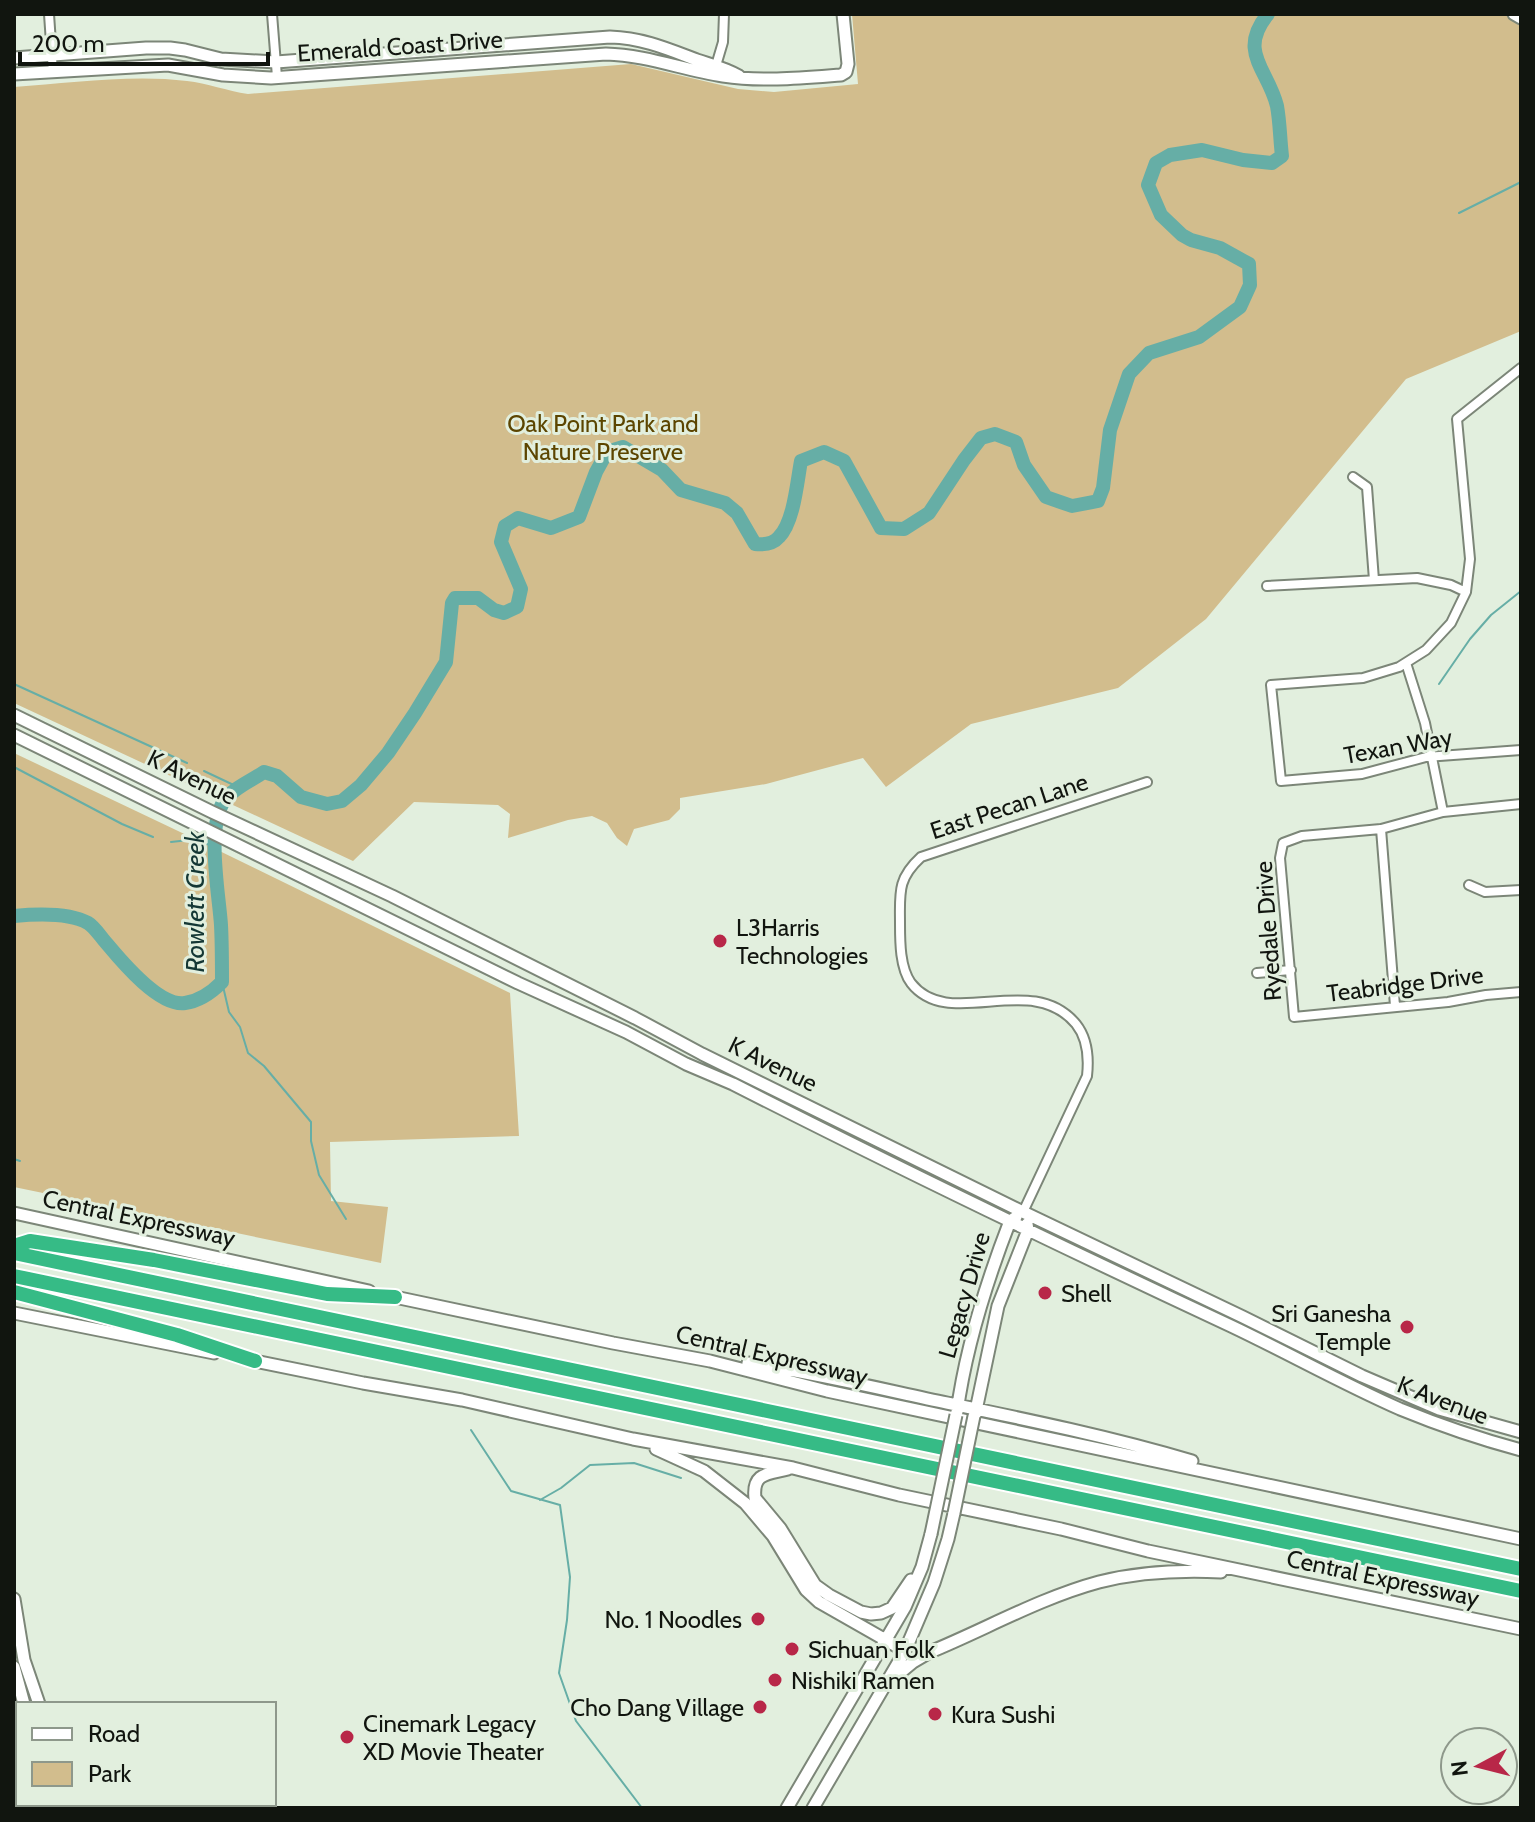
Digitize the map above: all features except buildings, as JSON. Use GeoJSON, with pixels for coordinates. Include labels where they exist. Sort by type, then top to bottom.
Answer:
{"type":"FeatureCollection","features":[{"type":"Feature","properties":{"kind":"highway"},"geometry":{"type":"LineString","coordinates":[[14,1246],[30,1241],[154,1260],[327,1294],[395,1297]]}},
{"type":"Feature","properties":{"kind":"highway","name":"Central Expressway"},"geometry":{"type":"LineString","coordinates":[[14,1253],[1521,1569]]}},
{"type":"Feature","properties":{"kind":"highway","name":"Central Expressway"},"geometry":{"type":"LineString","coordinates":[[14,1276],[1521,1591]]}},
{"type":"Feature","properties":{"kind":"highway"},"geometry":{"type":"LineString","coordinates":[[14,1292],[177,1335],[255,1361]]}},
{"type":"Feature","properties":{"kind":"main road","name":"Emerald Coast Drive"},"geometry":{"type":"LineString","coordinates":[[14,58],[170,48],[221,59],[276,62],[610,37],[648,41],[739,77],[781,79],[841,75],[846,72],[848,64],[843,14]]}},
{"type":"Feature","properties":{"kind":"main road"},"geometry":{"type":"LineString","coordinates":[[1514,14],[1521,18]]}},
{"type":"Feature","properties":{"kind":"main road","name":"Emerald Coast Drive"},"geometry":{"type":"LineString","coordinates":[[14,74],[168,65],[238,77],[277,77],[606,54],[715,69]]}},
{"type":"Feature","properties":{"kind":"main road","name":"K Avenue"},"geometry":{"type":"LineString","coordinates":[[14,715],[392,896],[702,1054],[1362,1376],[1439,1409],[1521,1432]]}},
{"type":"Feature","properties":{"kind":"main road","name":"K Avenue"},"geometry":{"type":"LineString","coordinates":[[14,735],[1401,1409],[1521,1450]]}},
{"type":"Feature","properties":{"kind":"main road"},"geometry":{"type":"LineString","coordinates":[[468,958],[478,939]]}},
{"type":"Feature","properties":{"kind":"main road"},"geometry":{"type":"LineString","coordinates":[[613,1027],[620,1010]]}},
{"type":"Feature","properties":{"kind":"main road"},"geometry":{"type":"LineString","coordinates":[[733,1084],[739,1071]]}},
{"type":"Feature","properties":{"kind":"main road","name":"Legacy Drive"},"geometry":{"type":"LineString","coordinates":[[787,1808],[905,1607],[922,1567],[981,1301],[1010,1221],[1023,1212],[1028,1230],[998,1306],[948,1539],[934,1583],[905,1651],[813,1808]]}},
{"type":"Feature","properties":{"kind":"main road","name":"Central Expressway"},"geometry":{"type":"LineString","coordinates":[[14,1213],[1521,1539]]}},
{"type":"Feature","properties":{"kind":"main road"},"geometry":{"type":"LineString","coordinates":[[1132,1280],[1140,1268]]}},
{"type":"Feature","properties":{"kind":"main road"},"geometry":{"type":"LineString","coordinates":[[981,1301],[998,1306]]}},
{"type":"Feature","properties":{"kind":"main road","name":"Central Expressway"},"geometry":{"type":"LineString","coordinates":[[14,1313],[462,1400],[633,1439],[793,1468],[1148,1551],[1521,1629]]}},
{"type":"Feature","properties":{"kind":"main road"},"geometry":{"type":"LineString","coordinates":[[1237,1329],[1243,1317]]}},
{"type":"Feature","properties":{"kind":"main road"},"geometry":{"type":"LineString","coordinates":[[672,1354],[799,1372],[957,1410],[1127,1442],[1268,1484]]}},
{"type":"Feature","properties":{"kind":"main road"},"geometry":{"type":"LineString","coordinates":[[633,1439],[691,1464],[719,1481],[760,1519],[806,1590],[819,1602],[905,1651]]}},
{"type":"Feature","properties":{"kind":"main road"},"geometry":{"type":"LineString","coordinates":[[793,1468],[764,1474],[755,1484],[755,1498],[780,1528],[815,1585],[861,1612],[881,1613],[892,1608],[922,1567]]}},
{"type":"Feature","properties":{"kind":"main road"},"geometry":{"type":"LineString","coordinates":[[884,1686],[930,1652],[1096,1583],[1172,1571],[1256,1574]]}},
{"type":"Feature","properties":{"kind":"main road"},"geometry":{"type":"LineString","coordinates":[[14,1599],[17,1638],[38,1702]]}},
{"type":"Feature","properties":{"kind":"main road"},"geometry":{"type":"LineString","coordinates":[[14,1667],[23,1702]]}},
{"type":"Feature","properties":{"kind":"main road"},"geometry":{"type":"LineString","coordinates":[[816,1757],[826,1763],[829,1781]]}},
{"type":"Feature","properties":{"kind":"street"},"geometry":{"type":"LineString","coordinates":[[49,14],[53,72]]}},
{"type":"Feature","properties":{"kind":"street"},"geometry":{"type":"LineString","coordinates":[[272,14],[277,77]]}},
{"type":"Feature","properties":{"kind":"street"},"geometry":{"type":"LineString","coordinates":[[715,69],[725,35],[724,14]]}},
{"type":"Feature","properties":{"kind":"street"},"geometry":{"type":"LineString","coordinates":[[1443,812],[1425,723],[1406,663],[1426,650],[1451,623],[1466,592],[1470,559],[1457,419],[1521,368]]}},
{"type":"Feature","properties":{"kind":"street"},"geometry":{"type":"LineString","coordinates":[[1353,477],[1367,487],[1374,580]]}},
{"type":"Feature","properties":{"kind":"street"},"geometry":{"type":"LineString","coordinates":[[1267,586],[1417,578],[1451,585],[1466,592]]}},
{"type":"Feature","properties":{"kind":"street","name":"Texan Way"},"geometry":{"type":"LineString","coordinates":[[1406,663],[1363,678],[1271,685],[1281,781],[1362,774],[1433,757],[1521,750]]}},
{"type":"Feature","properties":{"kind":"street","name":"East Pecan Lane"},"geometry":{"type":"LineString","coordinates":[[1023,1212],[1087,1076],[1089,1063],[1081,1030],[1070,1017],[1049,1004],[1013,1000],[962,1004],[933,1000],[916,988],[906,973],[903,961],[901,882],[908,868],[921,857],[1147,782]]}},
{"type":"Feature","properties":{"kind":"street"},"geometry":{"type":"LineString","coordinates":[[1395,1006],[1381,829],[1443,812],[1521,804]]}},
{"type":"Feature","properties":{"kind":"street","name":"Ryedale Drive"},"geometry":{"type":"LineString","coordinates":[[1294,1017],[1280,858],[1283,843],[1302,836],[1381,829]]}},
{"type":"Feature","properties":{"kind":"street"},"geometry":{"type":"LineString","coordinates":[[1469,885],[1485,892],[1521,890]]}},
{"type":"Feature","properties":{"kind":"street"},"geometry":{"type":"LineString","coordinates":[[1257,973],[1291,970]]}},
{"type":"Feature","properties":{"kind":"street","name":"Teabridge Drive"},"geometry":{"type":"LineString","coordinates":[[1294,1017],[1521,992]]}},
{"type":"Feature","properties":{"kind":"green space","name":"Oak Point Park and Nature Preserve"},"geometry":{"type":"Polygon","coordinates":[[[852,14],[1521,14],[1521,331],[1406,379],[1206,619],[1118,688],[971,724],[886,787],[863,758],[766,784],[680,798],[680,809],[669,820],[634,829],[627,846],[607,823],[592,816],[508,838],[510,814],[498,805],[414,802],[353,861],[14,703],[14,87],[145,78],[195,82],[248,94],[631,64],[738,89],[774,92],[858,84],[852,14]]]}},
{"type":"Feature","properties":{"kind":"green space"},"geometry":{"type":"Polygon","coordinates":[[[14,753],[510,993],[519,1136],[330,1142],[331,1201],[388,1207],[381,1263],[14,1187],[14,753]]]}},
{"type":"Feature","properties":{"kind":"waterway","name":"Rowlett Creek"},"geometry":{"type":"LineString","coordinates":[[14,916],[61,915],[88,923],[143,982],[175,1002],[196,1000],[214,989],[222,982],[215,844],[216,827],[224,801],[237,788],[264,772],[277,776],[301,797],[327,804],[342,801],[361,785],[388,753],[446,662],[455,598],[478,598],[504,613],[517,607],[521,589],[501,542],[505,526],[518,518],[551,528],[579,517],[607,452],[623,447],[662,470],[681,490],[725,503],[737,513],[755,544],[771,543],[784,530],[794,501],[801,461],[824,452],[844,461],[881,528],[904,529],[929,513],[981,438],[995,434],[1016,442],[1024,465],[1046,497],[1072,506],[1098,501],[1103,488],[1110,430],[1129,374],[1149,353],[1199,337],[1240,307],[1250,285],[1249,264],[1220,248],[1182,235],[1161,215],[1148,185],[1156,163],[1170,155],[1202,150],[1272,163],[1282,156],[1277,106],[1255,50],[1259,27],[1268,14]]}},
{"type":"Feature","properties":{"kind":"waterway"},"geometry":{"type":"LineString","coordinates":[[1459,213],[1521,182]]}},
{"type":"Feature","properties":{"kind":"waterway"},"geometry":{"type":"LineString","coordinates":[[1439,684],[1491,615],[1521,591]]}},
{"type":"Feature","properties":{"kind":"waterway"},"geometry":{"type":"LineString","coordinates":[[14,684],[187,763]]}},
{"type":"Feature","properties":{"kind":"waterway"},"geometry":{"type":"LineString","coordinates":[[14,767],[153,837]]}},
{"type":"Feature","properties":{"kind":"waterway"},"geometry":{"type":"LineString","coordinates":[[204,771],[240,788]]}},
{"type":"Feature","properties":{"kind":"waterway"},"geometry":{"type":"LineString","coordinates":[[171,842],[189,840],[215,846]]}},
{"type":"Feature","properties":{"kind":"waterway"},"geometry":{"type":"LineString","coordinates":[[222,982],[229,1012],[240,1027],[248,1053],[264,1066],[311,1122],[311,1141],[319,1175],[346,1219]]}},
{"type":"Feature","properties":{"kind":"waterway"},"geometry":{"type":"LineString","coordinates":[[14,1159],[20,1161]]}},
{"type":"Feature","properties":{"kind":"waterway"},"geometry":{"type":"LineString","coordinates":[[471,1430],[511,1491],[560,1505],[570,1577],[559,1673],[576,1721],[642,1808]]}},
{"type":"Feature","properties":{"kind":"waterway"},"geometry":{"type":"LineString","coordinates":[[540,1500],[590,1465],[634,1463],[681,1478]]}},
{"type":"Feature","properties":{"kind":"place","name":"L3Harris Technologies"},"geometry":{"type":"Point","coordinates":[720,941]}},
{"type":"Feature","properties":{"kind":"place","name":"Shell"},"geometry":{"type":"Point","coordinates":[1045,1293]}},
{"type":"Feature","properties":{"kind":"place","name":"Sri Ganesha Temple"},"geometry":{"type":"Point","coordinates":[1407,1327]}},
{"type":"Feature","properties":{"kind":"place","name":"No. 1 Noodles"},"geometry":{"type":"Point","coordinates":[758,1619]}},
{"type":"Feature","properties":{"kind":"place","name":"Sichuan Folk"},"geometry":{"type":"Point","coordinates":[792,1649]}},
{"type":"Feature","properties":{"kind":"place","name":"Nishiki Ramen"},"geometry":{"type":"Point","coordinates":[775,1680]}},
{"type":"Feature","properties":{"kind":"place","name":"Cho Dang Village"},"geometry":{"type":"Point","coordinates":[760,1707]}},
{"type":"Feature","properties":{"kind":"place","name":"Kura Sushi"},"geometry":{"type":"Point","coordinates":[935,1714]}},
{"type":"Feature","properties":{"kind":"place","name":"Cinemark Legacy XD Movie Theater"},"geometry":{"type":"Point","coordinates":[347,1737]}}]}
